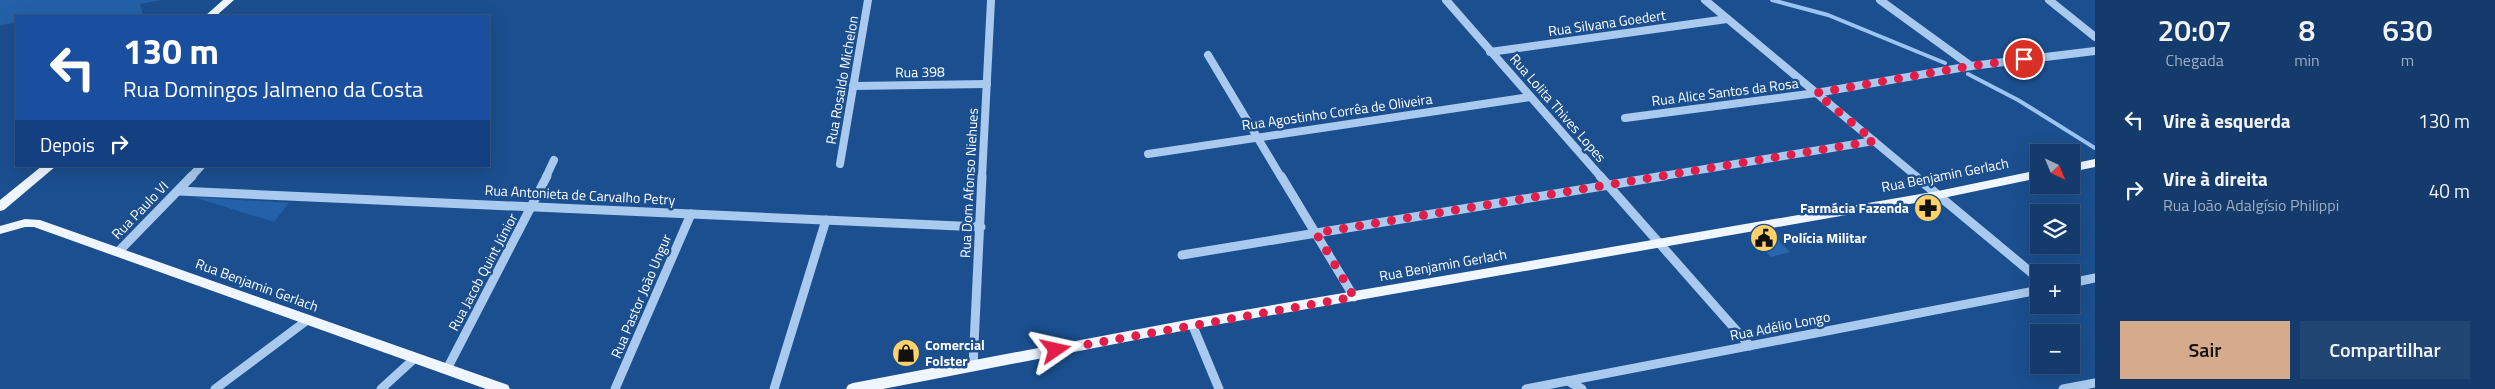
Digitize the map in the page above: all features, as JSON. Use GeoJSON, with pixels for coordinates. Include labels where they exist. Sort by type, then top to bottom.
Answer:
{"type":"FeatureCollection","features":[{"type":"Feature","properties":{"kind":"main road"},"geometry":{"type":"LineString","coordinates":[[211,15],[229,0]]}},
{"type":"Feature","properties":{"kind":"main road"},"geometry":{"type":"LineString","coordinates":[[2080,166],[2095,163]]}},
{"type":"Feature","properties":{"kind":"main road"},"geometry":{"type":"LineString","coordinates":[[0,207],[49,167]]}},
{"type":"Feature","properties":{"kind":"main road","name":"Rua Benjamin Gerlach"},"geometry":{"type":"LineString","coordinates":[[853,389],[1192,324],[1659,244],[2030,176]]}},
{"type":"Feature","properties":{"kind":"main road","name":"Rua Benjamin Gerlach"},"geometry":{"type":"LineString","coordinates":[[0,230],[25,223],[35,223],[306,321],[503,389]]}},
{"type":"Feature","properties":{"kind":"street","name":"Rua Rosaldo Michelon"},"geometry":{"type":"LineString","coordinates":[[840,164],[868,0]]}},
{"type":"Feature","properties":{"kind":"street","name":"Rua Dom Afonso Niehues"},"geometry":{"type":"LineString","coordinates":[[972,366],[981,227],[991,0]]}},
{"type":"Feature","properties":{"kind":"street","name":"Rua Lolita Thives Lopes"},"geometry":{"type":"LineString","coordinates":[[1446,0],[1750,346]]}},
{"type":"Feature","properties":{"kind":"street"},"geometry":{"type":"LineString","coordinates":[[1705,0],[2030,271]]}},
{"type":"Feature","properties":{"kind":"street"},"geometry":{"type":"LineString","coordinates":[[1880,0],[1971,66]]}},
{"type":"Feature","properties":{"kind":"street"},"geometry":{"type":"LineString","coordinates":[[2049,0],[2095,37]]}},
{"type":"Feature","properties":{"kind":"street","name":"Rua Silvana Goedert"},"geometry":{"type":"LineString","coordinates":[[1490,52],[1727,18]]}},
{"type":"Feature","properties":{"kind":"street","name":"Rua Alice Santos da Rosa"},"geometry":{"type":"LineString","coordinates":[[1625,118],[1816,93],[1971,66],[2095,51]]}},
{"type":"Feature","properties":{"kind":"street"},"geometry":{"type":"LineString","coordinates":[[1208,55],[1354,297]]}},
{"type":"Feature","properties":{"kind":"street","name":"Rua 398"},"geometry":{"type":"LineString","coordinates":[[853,86],[987,84]]}},
{"type":"Feature","properties":{"kind":"street","name":"Rua Agostinho Corrêa de Oliveira"},"geometry":{"type":"LineString","coordinates":[[1148,154],[1530,97]]}},
{"type":"Feature","properties":{"kind":"street"},"geometry":{"type":"LineString","coordinates":[[1182,256],[1874,141]]}},
{"type":"Feature","properties":{"kind":"street","name":"Rua Jacob Quint Júnior"},"geometry":{"type":"LineString","coordinates":[[447,369],[533,206],[554,160]]}},
{"type":"Feature","properties":{"kind":"street","name":"Rua Paulo VI"},"geometry":{"type":"LineString","coordinates":[[119,252],[200,167]]}},
{"type":"Feature","properties":{"kind":"street","name":"Rua Antonieta de Carvalho Petry"},"geometry":{"type":"LineString","coordinates":[[178,191],[981,227]]}},
{"type":"Feature","properties":{"kind":"street","name":"Rua Pastor João Ungur"},"geometry":{"type":"LineString","coordinates":[[615,389],[691,214]]}},
{"type":"Feature","properties":{"kind":"street"},"geometry":{"type":"LineString","coordinates":[[774,389],[826,220]]}},
{"type":"Feature","properties":{"kind":"street"},"geometry":{"type":"LineString","coordinates":[[2080,281],[2095,278]]}},
{"type":"Feature","properties":{"kind":"street","name":"Rua Adélio Longo"},"geometry":{"type":"LineString","coordinates":[[1526,389],[2030,292]]}},
{"type":"Feature","properties":{"kind":"street"},"geometry":{"type":"LineString","coordinates":[[215,389],[306,321]]}},
{"type":"Feature","properties":{"kind":"street"},"geometry":{"type":"LineString","coordinates":[[1192,324],[1219,389]]}},
{"type":"Feature","properties":{"kind":"street"},"geometry":{"type":"LineString","coordinates":[[380,389],[415,358]]}},
{"type":"Feature","properties":{"kind":"street"},"geometry":{"type":"LineString","coordinates":[[1568,381],[1582,389]]}},
{"type":"Feature","properties":{"kind":"street"},"geometry":{"type":"LineString","coordinates":[[2063,389],[2095,383]]}},
{"type":"Feature","properties":{"kind":"shaded area"},"geometry":{"type":"Polygon","coordinates":[[[0,0],[162,0],[140,4],[143,15],[15,15],[15,23],[0,25],[0,0]]]}},
{"type":"Feature","properties":{"kind":"shaded area"},"geometry":{"type":"Polygon","coordinates":[[[193,197],[289,203],[274,222],[193,197]]]}},
{"type":"Feature","properties":{"kind":"building","name":"Polícia Militar"},"geometry":{"type":"Polygon","coordinates":[[[1768,230],[1790,252],[1771,257],[1748,234],[1768,230]]]}},
{"type":"Feature","properties":{"kind":"waterway"},"geometry":{"type":"LineString","coordinates":[[1772,0],[1828,15],[1945,63]]}},
{"type":"Feature","properties":{"kind":"waterway"},"geometry":{"type":"LineString","coordinates":[[1968,74],[2018,100],[2095,148]]}},
{"type":"Feature","properties":{"kind":"place","name":"Farmácia Fazenda"},"geometry":{"type":"Point","coordinates":[1928,208]}},
{"type":"Feature","properties":{"kind":"place","name":"Polícia Militar"},"geometry":{"type":"Point","coordinates":[1764,238]}},
{"type":"Feature","properties":{"kind":"place","name":"Comercial Folster"},"geometry":{"type":"Point","coordinates":[906,353]}},
{"type":"Feature","properties":{"kind":"route"},"geometry":{"type":"LineString","coordinates":[[1056,350],[1192,324],[1354,297],[1316,233],[1874,141],[1816,93],[1971,66],[2024,59]]}}]}
